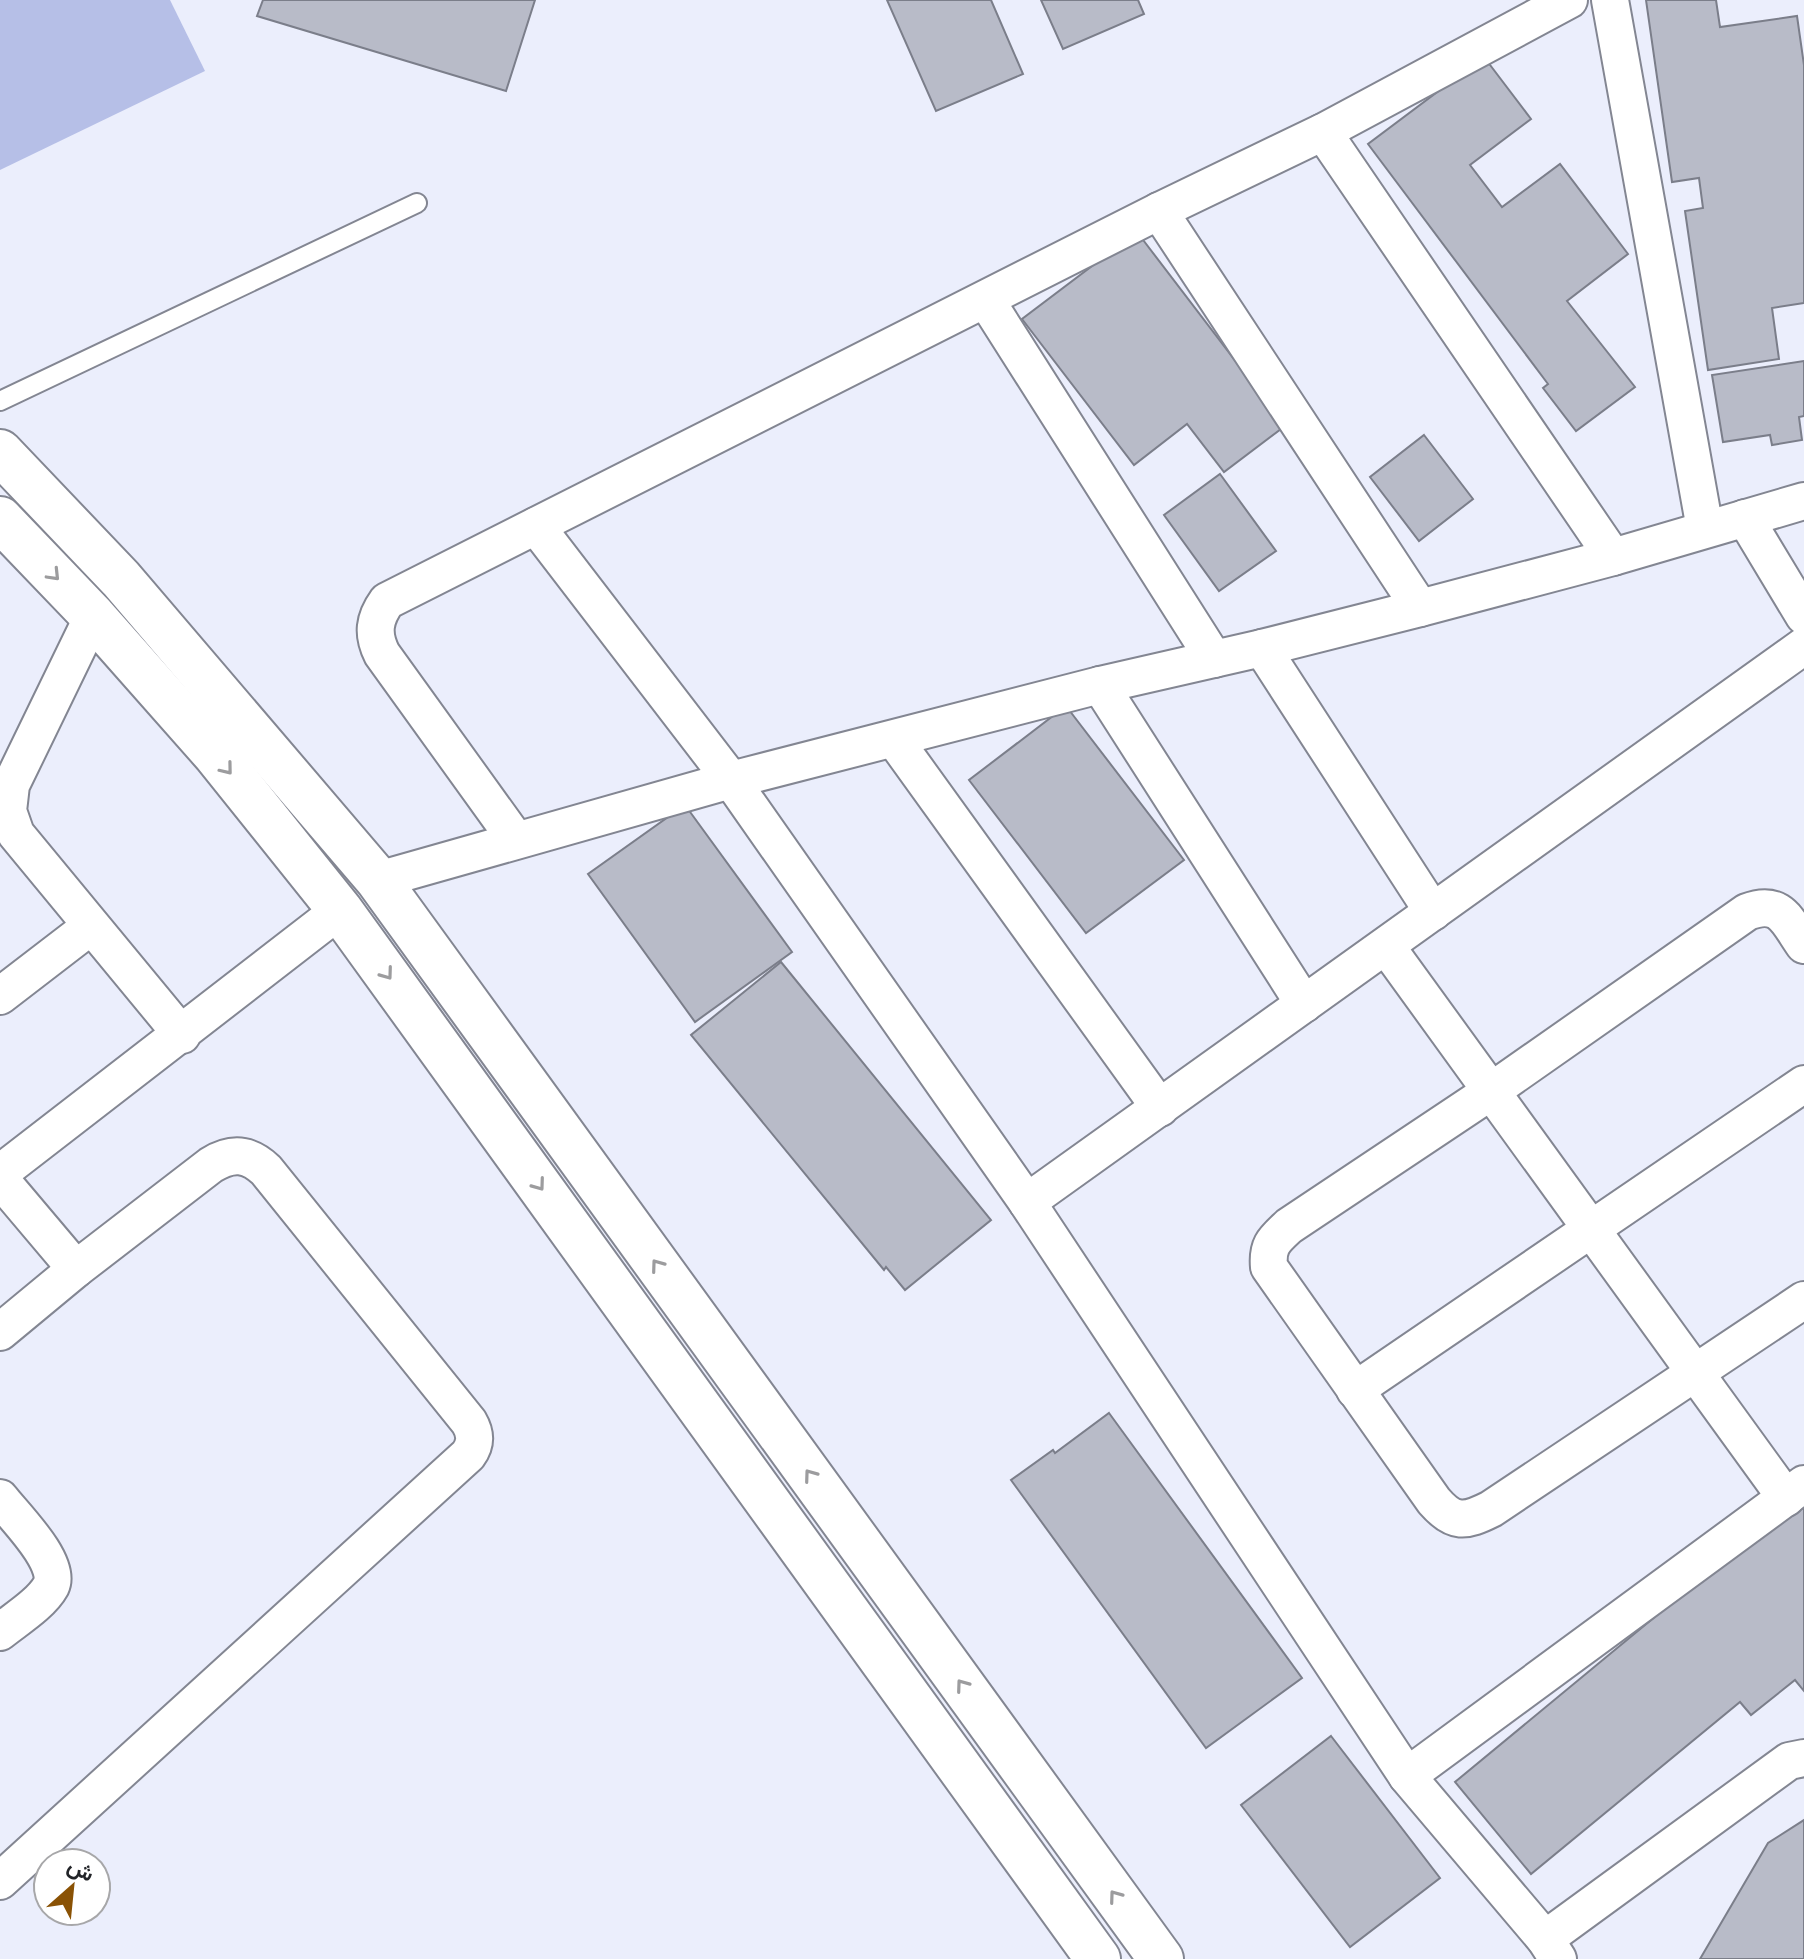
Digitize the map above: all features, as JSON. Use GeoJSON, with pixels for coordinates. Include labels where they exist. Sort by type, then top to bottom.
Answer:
{"type":"FeatureCollection","features":[{"type":"Feature","properties":{"kind":"highway"},"geometry":{"type":"LineString","coordinates":[[0,452],[121,579],[378,880],[1161,1959]]}},
{"type":"Feature","properties":{"kind":"highway"},"geometry":{"type":"LineString","coordinates":[[0,519],[93,616],[215,754],[340,910],[1098,1959]]}},
{"type":"Feature","properties":{"kind":"street"},"geometry":{"type":"LineString","coordinates":[[516,840],[382,654],[376,641],[375,627],[378,613],[387,601],[1159,211],[1323,132],[1569,0]]}},
{"type":"Feature","properties":{"kind":"street"},"geometry":{"type":"LineString","coordinates":[[1610,0],[1705,529]]}},
{"type":"Feature","properties":{"kind":"street"},"geometry":{"type":"LineString","coordinates":[[1323,132],[1613,557]]}},
{"type":"Feature","properties":{"kind":"street"},"geometry":{"type":"LineString","coordinates":[[1159,211],[1420,608]]}},
{"type":"Feature","properties":{"kind":"street"},"geometry":{"type":"LineString","coordinates":[[986,300],[1214,659]]}},
{"type":"Feature","properties":{"kind":"street"},"geometry":{"type":"LineString","coordinates":[[378,880],[731,780],[1100,685],[1420,608],[1613,557],[1804,501]]}},
{"type":"Feature","properties":{"kind":"street"},"geometry":{"type":"LineString","coordinates":[[1745,518],[1804,616]]}},
{"type":"Feature","properties":{"kind":"street"},"geometry":{"type":"LineString","coordinates":[[536,526],[731,780],[1027,1202],[1407,1776],[1551,1949],[1789,1761],[1804,1758]]}},
{"type":"Feature","properties":{"kind":"street"},"geometry":{"type":"LineString","coordinates":[[93,616],[11,785],[8,841],[91,926],[182,1035]]}},
{"type":"Feature","properties":{"kind":"street"},"geometry":{"type":"LineString","coordinates":[[1027,1202],[1804,646]]}},
{"type":"Feature","properties":{"kind":"street"},"geometry":{"type":"LineString","coordinates":[[1262,648],[1433,912]]}},
{"type":"Feature","properties":{"kind":"street"},"geometry":{"type":"LineString","coordinates":[[1100,685],[1304,1004]]}},
{"type":"Feature","properties":{"kind":"street"},"geometry":{"type":"LineString","coordinates":[[894,739],[1160,1108]]}},
{"type":"Feature","properties":{"kind":"street"},"geometry":{"type":"LineString","coordinates":[[1804,945],[1781,912],[1768,907],[1747,912],[1490,1092],[1289,1226],[1274,1240],[1267,1253],[1269,1267],[1434,1501],[1446,1515],[1459,1519],[1473,1518],[1491,1509],[1804,1300]]}},
{"type":"Feature","properties":{"kind":"street"},"geometry":{"type":"LineString","coordinates":[[76,1269],[0,1176],[340,910]]}},
{"type":"Feature","properties":{"kind":"street"},"geometry":{"type":"LineString","coordinates":[[0,996],[91,926]]}},
{"type":"Feature","properties":{"kind":"street"},"geometry":{"type":"LineString","coordinates":[[1386,946],[1696,1373],[1795,1491],[1407,1776]]}},
{"type":"Feature","properties":{"kind":"street"},"geometry":{"type":"LineString","coordinates":[[1355,1390],[1804,1084]]}},
{"type":"Feature","properties":{"kind":"street"},"geometry":{"type":"LineString","coordinates":[[0,1332],[76,1269],[224,1157],[240,1155],[255,1159],[266,1170],[469,1422],[475,1439],[468,1455],[0,1881]]}},
{"type":"Feature","properties":{"kind":"street"},"geometry":{"type":"LineString","coordinates":[[0,1498],[49,1560],[53,1578],[42,1596],[0,1632]]}},
{"type":"Feature","properties":{"kind":"lane"},"geometry":{"type":"LineString","coordinates":[[0,401],[417,203]]}},
{"type":"Feature","properties":{"kind":"shaded area"},"geometry":{"type":"Polygon","coordinates":[[[0,0],[170,0],[205,71],[0,170],[0,0]]]}},
{"type":"Feature","properties":{"kind":"building"},"geometry":{"type":"Polygon","coordinates":[[[263,0],[535,0],[506,91],[257,16],[263,0]]]}},
{"type":"Feature","properties":{"kind":"building"},"geometry":{"type":"Polygon","coordinates":[[[887,0],[991,0],[1023,74],[936,111],[887,0]]]}},
{"type":"Feature","properties":{"kind":"building"},"geometry":{"type":"Polygon","coordinates":[[[1041,0],[1138,0],[1144,14],[1063,49],[1041,0]]]}},
{"type":"Feature","properties":{"kind":"building"},"geometry":{"type":"Polygon","coordinates":[[[1646,0],[1716,0],[1720,27],[1797,16],[1804,65],[1804,303],[1772,308],[1779,359],[1708,370],[1685,211],[1703,208],[1699,178],[1672,182],[1646,0]]]}},
{"type":"Feature","properties":{"kind":"building"},"geometry":{"type":"Polygon","coordinates":[[[1484,57],[1531,119],[1470,165],[1502,207],[1560,164],[1628,254],[1567,301],[1635,387],[1576,431],[1543,388],[1548,384],[1368,144],[1484,57]]]}},
{"type":"Feature","properties":{"kind":"building"},"geometry":{"type":"Polygon","coordinates":[[[1137,232],[1285,426],[1224,472],[1187,424],[1134,465],[1022,319],[1137,232]]]}},
{"type":"Feature","properties":{"kind":"building"},"geometry":{"type":"Polygon","coordinates":[[[1804,361],[1804,416],[1799,417],[1802,440],[1772,445],[1770,435],[1723,442],[1712,375],[1804,361]]]}},
{"type":"Feature","properties":{"kind":"building"},"geometry":{"type":"Polygon","coordinates":[[[1424,435],[1473,499],[1419,541],[1370,477],[1424,435]]]}},
{"type":"Feature","properties":{"kind":"building"},"geometry":{"type":"Polygon","coordinates":[[[1220,474],[1276,551],[1219,591],[1164,515],[1220,474]]]}},
{"type":"Feature","properties":{"kind":"building"},"geometry":{"type":"Polygon","coordinates":[[[1066,706],[1184,860],[1086,933],[969,780],[1066,706]]]}},
{"type":"Feature","properties":{"kind":"building"},"geometry":{"type":"Polygon","coordinates":[[[685,805],[792,952],[695,1022],[588,874],[685,805]]]}},
{"type":"Feature","properties":{"kind":"building"},"geometry":{"type":"Polygon","coordinates":[[[781,962],[991,1220],[905,1290],[886,1267],[884,1270],[691,1035],[781,962]]]}},
{"type":"Feature","properties":{"kind":"building"},"geometry":{"type":"Polygon","coordinates":[[[1109,1413],[1302,1678],[1206,1748],[1011,1480],[1053,1450],[1055,1453],[1109,1413]]]}},
{"type":"Feature","properties":{"kind":"building"},"geometry":{"type":"Polygon","coordinates":[[[1800,1497],[1804,1501],[1804,1691],[1795,1680],[1751,1715],[1740,1702],[1531,1874],[1455,1782],[1800,1497]]]}},
{"type":"Feature","properties":{"kind":"building"},"geometry":{"type":"Polygon","coordinates":[[[1331,1736],[1440,1878],[1350,1947],[1241,1805],[1331,1736]]]}},
{"type":"Feature","properties":{"kind":"building"},"geometry":{"type":"Polygon","coordinates":[[[1804,1820],[1804,1959],[1700,1959],[1768,1843],[1804,1820]]]}}]}
